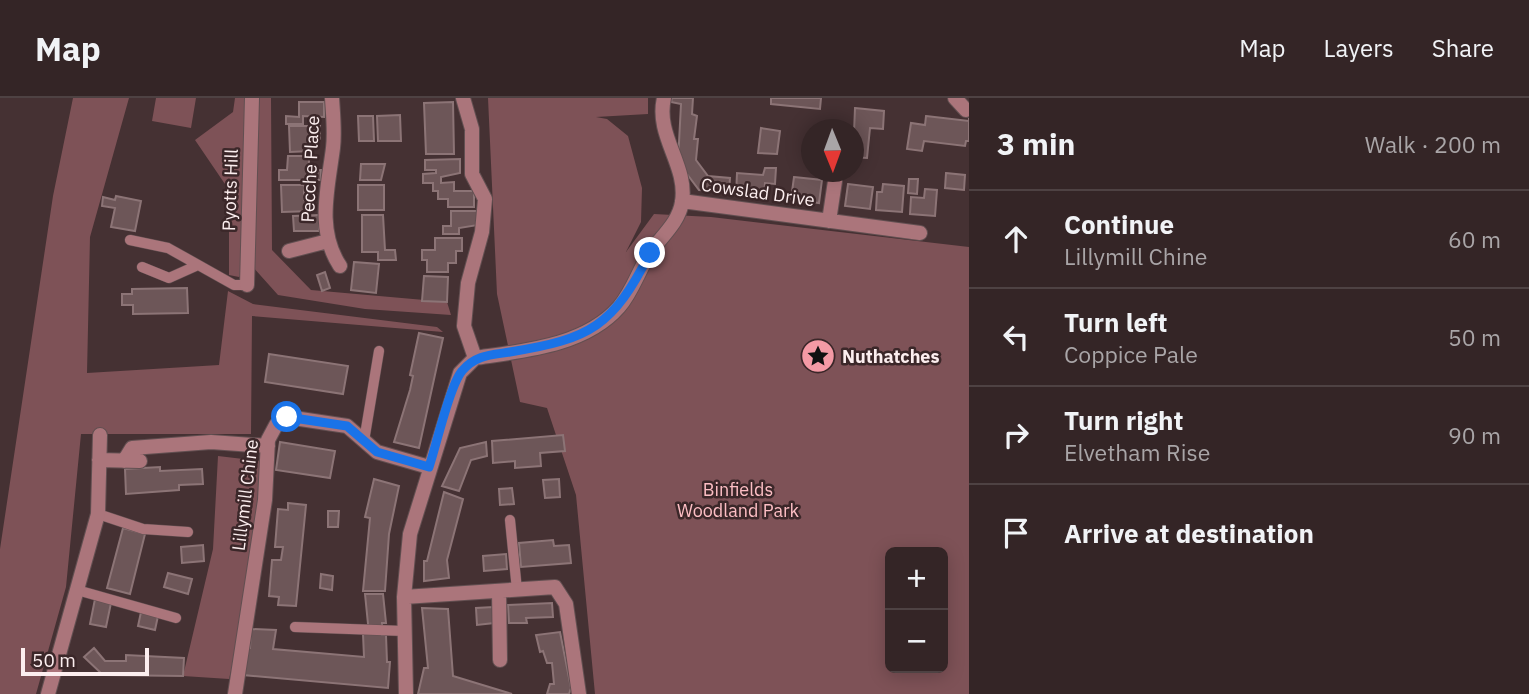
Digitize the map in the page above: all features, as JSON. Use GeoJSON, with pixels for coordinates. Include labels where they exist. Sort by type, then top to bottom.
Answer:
{"type":"FeatureCollection","features":[{"type":"Feature","properties":{"kind":"street","name":"Pyotts Hill"},"geometry":{"type":"LineString","coordinates":[[247,285],[252,98]]}},
{"type":"Feature","properties":{"kind":"street","name":"Pecche Place"},"geometry":{"type":"LineString","coordinates":[[331,98],[333,146],[326,189],[328,241],[330,251],[340,266]]}},
{"type":"Feature","properties":{"kind":"street"},"geometry":{"type":"LineString","coordinates":[[463,98],[472,129],[472,174],[485,200],[482,232],[468,283],[464,326],[475,358]]}},
{"type":"Feature","properties":{"kind":"street"},"geometry":{"type":"LineString","coordinates":[[406,694],[404,597],[410,534],[460,373],[475,358],[538,348],[574,337],[609,318],[621,306],[650,253],[674,223],[682,201],[680,173],[663,132],[661,110],[664,98]]}},
{"type":"Feature","properties":{"kind":"street"},"geometry":{"type":"LineString","coordinates":[[955,98],[966,110]]}},
{"type":"Feature","properties":{"kind":"street","name":"Cowslad Drive"},"geometry":{"type":"LineString","coordinates":[[830,221],[835,182]]}},
{"type":"Feature","properties":{"kind":"street","name":"Cowslad Drive"},"geometry":{"type":"LineString","coordinates":[[682,201],[920,233]]}},
{"type":"Feature","properties":{"kind":"street","name":"Pecche Place"},"geometry":{"type":"LineString","coordinates":[[289,251],[328,241]]}},
{"type":"Feature","properties":{"kind":"street","name":"Lillymill Chine"},"geometry":{"type":"LineString","coordinates":[[235,694],[258,554],[269,438],[276,425],[287,417],[347,426],[377,452],[429,467]]}},
{"type":"Feature","properties":{"kind":"street"},"geometry":{"type":"LineString","coordinates":[[52,693],[98,514],[100,435]]}},
{"type":"Feature","properties":{"kind":"street"},"geometry":{"type":"LineString","coordinates":[[124,461],[132,448],[211,442],[268,446]]}},
{"type":"Feature","properties":{"kind":"street"},"geometry":{"type":"LineString","coordinates":[[99,460],[140,461]]}},
{"type":"Feature","properties":{"kind":"street"},"geometry":{"type":"LineString","coordinates":[[404,597],[555,587],[566,604],[579,694]]}},
{"type":"Feature","properties":{"kind":"street"},"geometry":{"type":"LineString","coordinates":[[499,592],[500,660]]}},
{"type":"Feature","properties":{"kind":"lane"},"geometry":{"type":"LineString","coordinates":[[130,240],[168,248],[234,285],[247,285]]}},
{"type":"Feature","properties":{"kind":"lane"},"geometry":{"type":"LineString","coordinates":[[142,267],[169,278],[198,265]]}},
{"type":"Feature","properties":{"kind":"lane"},"geometry":{"type":"LineString","coordinates":[[364,441],[379,351]]}},
{"type":"Feature","properties":{"kind":"lane"},"geometry":{"type":"LineString","coordinates":[[98,514],[143,529],[188,532]]}},
{"type":"Feature","properties":{"kind":"lane"},"geometry":{"type":"LineString","coordinates":[[510,520],[517,590]]}},
{"type":"Feature","properties":{"kind":"lane"},"geometry":{"type":"LineString","coordinates":[[77,590],[176,618]]}},
{"type":"Feature","properties":{"kind":"lane"},"geometry":{"type":"LineString","coordinates":[[295,626],[404,631]]}},
{"type":"Feature","properties":{"kind":"green space"},"geometry":{"type":"Polygon","coordinates":[[[73,98],[129,98],[90,237],[87,373],[219,365],[228,291],[253,304],[437,327],[443,332],[252,316],[251,434],[81,434],[66,587],[36,694],[0,694],[0,549],[53,196],[73,98]]]}},
{"type":"Feature","properties":{"kind":"green space"},"geometry":{"type":"Polygon","coordinates":[[[156,98],[196,98],[191,128],[152,121],[156,98]]]}},
{"type":"Feature","properties":{"kind":"green space"},"geometry":{"type":"Polygon","coordinates":[[[235,98],[271,98],[272,250],[311,290],[447,302],[451,315],[365,309],[278,295],[252,266],[239,277],[229,275],[229,190],[195,140],[233,112],[235,98]]]}},
{"type":"Feature","properties":{"kind":"green space","name":"Binfields Woodland Park"},"geometry":{"type":"Polygon","coordinates":[[[488,98],[648,98],[648,114],[596,117],[607,119],[628,136],[642,188],[641,222],[626,252],[654,214],[711,217],[969,247],[969,694],[595,694],[576,495],[547,408],[520,402],[497,294],[488,98]]]}},
{"type":"Feature","properties":{"kind":"green space"},"geometry":{"type":"Polygon","coordinates":[[[218,456],[261,461],[254,580],[229,679],[183,676],[213,549],[218,456]]]}},
{"type":"Feature","properties":{"kind":"building"},"geometry":{"type":"Polygon","coordinates":[[[672,98],[693,98],[692,114],[697,116],[694,139],[698,139],[696,160],[708,176],[730,178],[729,192],[699,190],[678,162],[681,104],[671,102],[672,98]]]}},
{"type":"Feature","properties":{"kind":"building"},"geometry":{"type":"Polygon","coordinates":[[[771,98],[821,98],[820,109],[771,104],[771,98]]]}},
{"type":"Feature","properties":{"kind":"building"},"geometry":{"type":"Polygon","coordinates":[[[299,102],[324,102],[324,117],[303,116],[303,124],[286,124],[286,116],[299,117],[299,102]]]}},
{"type":"Feature","properties":{"kind":"building"},"geometry":{"type":"Polygon","coordinates":[[[453,102],[454,154],[426,154],[424,103],[453,102]]]}},
{"type":"Feature","properties":{"kind":"building"},"geometry":{"type":"Polygon","coordinates":[[[855,108],[884,111],[883,129],[870,128],[867,158],[864,158],[864,119],[855,119],[855,108]]]}},
{"type":"Feature","properties":{"kind":"building"},"geometry":{"type":"Polygon","coordinates":[[[400,115],[401,141],[378,141],[377,116],[400,115]]]}},
{"type":"Feature","properties":{"kind":"building"},"geometry":{"type":"Polygon","coordinates":[[[358,116],[373,116],[374,141],[359,141],[358,116]]]}},
{"type":"Feature","properties":{"kind":"building"},"geometry":{"type":"Polygon","coordinates":[[[926,116],[969,121],[969,141],[966,141],[965,146],[924,141],[922,151],[907,149],[911,123],[925,125],[926,116]]]}},
{"type":"Feature","properties":{"kind":"building"},"geometry":{"type":"Polygon","coordinates":[[[289,126],[320,126],[320,139],[311,139],[311,151],[290,152],[289,126]]]}},
{"type":"Feature","properties":{"kind":"building"},"geometry":{"type":"Polygon","coordinates":[[[761,128],[780,131],[777,154],[758,153],[761,128]]]}},
{"type":"Feature","properties":{"kind":"building"},"geometry":{"type":"Polygon","coordinates":[[[288,156],[309,156],[309,170],[321,170],[321,180],[279,180],[279,170],[287,170],[288,156]]]}},
{"type":"Feature","properties":{"kind":"building"},"geometry":{"type":"Polygon","coordinates":[[[460,159],[460,173],[441,177],[441,183],[454,182],[454,191],[474,191],[474,207],[448,207],[448,199],[438,199],[438,191],[433,191],[433,183],[423,183],[423,174],[436,173],[436,170],[425,170],[425,160],[460,159]]]}},
{"type":"Feature","properties":{"kind":"building"},"geometry":{"type":"Polygon","coordinates":[[[361,164],[385,164],[381,180],[360,180],[361,164]]]}},
{"type":"Feature","properties":{"kind":"building"},"geometry":{"type":"Polygon","coordinates":[[[765,168],[776,168],[775,184],[765,183],[764,198],[736,195],[737,173],[763,175],[765,168]]]}},
{"type":"Feature","properties":{"kind":"building"},"geometry":{"type":"Polygon","coordinates":[[[946,173],[965,175],[964,190],[945,188],[946,173]]]}},
{"type":"Feature","properties":{"kind":"building"},"geometry":{"type":"Polygon","coordinates":[[[794,177],[801,178],[801,182],[822,182],[819,203],[791,199],[794,177]]]}},
{"type":"Feature","properties":{"kind":"building"},"geometry":{"type":"Polygon","coordinates":[[[909,179],[918,179],[917,194],[908,193],[909,179]]]}},
{"type":"Feature","properties":{"kind":"building"},"geometry":{"type":"Polygon","coordinates":[[[848,184],[873,187],[870,209],[845,206],[848,184]]]}},
{"type":"Feature","properties":{"kind":"building"},"geometry":{"type":"Polygon","coordinates":[[[883,184],[904,186],[902,212],[876,210],[877,192],[882,192],[883,184]]]}},
{"type":"Feature","properties":{"kind":"building"},"geometry":{"type":"Polygon","coordinates":[[[281,185],[304,185],[304,200],[314,200],[314,211],[282,212],[281,185]]]}},
{"type":"Feature","properties":{"kind":"building"},"geometry":{"type":"Polygon","coordinates":[[[358,185],[384,185],[384,210],[358,210],[358,185]]]}},
{"type":"Feature","properties":{"kind":"building"},"geometry":{"type":"Polygon","coordinates":[[[925,189],[937,190],[935,216],[910,214],[911,197],[924,198],[925,189]]]}},
{"type":"Feature","properties":{"kind":"building"},"geometry":{"type":"Polygon","coordinates":[[[116,196],[141,201],[135,231],[111,227],[115,208],[102,206],[103,197],[115,200],[116,196]]]}},
{"type":"Feature","properties":{"kind":"building"},"geometry":{"type":"Polygon","coordinates":[[[451,211],[477,211],[478,225],[459,228],[459,234],[443,234],[443,226],[451,226],[451,211]]]}},
{"type":"Feature","properties":{"kind":"building"},"geometry":{"type":"Polygon","coordinates":[[[319,215],[319,231],[294,231],[293,216],[319,215]]]}},
{"type":"Feature","properties":{"kind":"building"},"geometry":{"type":"Polygon","coordinates":[[[362,215],[383,215],[385,250],[395,250],[396,260],[378,260],[378,252],[362,252],[362,215]]]}},
{"type":"Feature","properties":{"kind":"building"},"geometry":{"type":"Polygon","coordinates":[[[435,238],[462,238],[462,251],[456,251],[456,263],[448,263],[448,272],[427,272],[427,260],[422,260],[422,250],[435,250],[435,238]]]}},
{"type":"Feature","properties":{"kind":"building"},"geometry":{"type":"Polygon","coordinates":[[[354,262],[379,264],[376,293],[351,290],[354,262]]]}},
{"type":"Feature","properties":{"kind":"building"},"geometry":{"type":"Polygon","coordinates":[[[325,272],[330,288],[322,291],[317,275],[325,272]]]}},
{"type":"Feature","properties":{"kind":"building"},"geometry":{"type":"Polygon","coordinates":[[[424,276],[448,277],[447,302],[422,301],[424,276]]]}},
{"type":"Feature","properties":{"kind":"building"},"geometry":{"type":"Polygon","coordinates":[[[187,288],[188,313],[133,314],[133,305],[122,305],[122,294],[132,294],[132,289],[187,288]]]}},
{"type":"Feature","properties":{"kind":"building"},"geometry":{"type":"Polygon","coordinates":[[[419,333],[443,338],[419,448],[394,442],[410,390],[413,376],[410,375],[419,333]]]}},
{"type":"Feature","properties":{"kind":"building"},"geometry":{"type":"Polygon","coordinates":[[[269,354],[348,366],[343,394],[265,382],[269,354]]]}},
{"type":"Feature","properties":{"kind":"building"},"geometry":{"type":"Polygon","coordinates":[[[563,435],[565,451],[540,453],[541,466],[515,468],[515,461],[493,463],[492,441],[563,435]]]}},
{"type":"Feature","properties":{"kind":"building"},"geometry":{"type":"Polygon","coordinates":[[[280,442],[335,451],[330,478],[276,470],[280,442]]]}},
{"type":"Feature","properties":{"kind":"building"},"geometry":{"type":"Polygon","coordinates":[[[486,442],[487,456],[471,460],[459,491],[442,486],[460,448],[486,442]]]}},
{"type":"Feature","properties":{"kind":"building"},"geometry":{"type":"Polygon","coordinates":[[[160,467],[160,471],[202,469],[203,484],[179,485],[179,490],[126,494],[125,469],[160,467]]]}},
{"type":"Feature","properties":{"kind":"building"},"geometry":{"type":"Polygon","coordinates":[[[374,479],[399,486],[389,534],[385,591],[363,591],[370,518],[365,517],[374,479]]]}},
{"type":"Feature","properties":{"kind":"building"},"geometry":{"type":"Polygon","coordinates":[[[559,479],[560,497],[545,498],[543,480],[559,479]]]}},
{"type":"Feature","properties":{"kind":"building"},"geometry":{"type":"Polygon","coordinates":[[[512,488],[514,504],[500,505],[499,489],[512,488]]]}},
{"type":"Feature","properties":{"kind":"building"},"geometry":{"type":"Polygon","coordinates":[[[444,492],[463,499],[447,560],[449,578],[424,581],[424,561],[427,561],[444,492]]]}},
{"type":"Feature","properties":{"kind":"building"},"geometry":{"type":"Polygon","coordinates":[[[288,503],[306,505],[296,606],[278,605],[279,597],[269,596],[272,560],[281,560],[283,547],[275,547],[278,509],[288,510],[288,503]]]}},
{"type":"Feature","properties":{"kind":"building"},"geometry":{"type":"Polygon","coordinates":[[[328,511],[339,511],[338,527],[328,527],[328,511]]]}},
{"type":"Feature","properties":{"kind":"building"},"geometry":{"type":"Polygon","coordinates":[[[123,528],[145,534],[130,594],[107,588],[123,528]]]}},
{"type":"Feature","properties":{"kind":"building"},"geometry":{"type":"Polygon","coordinates":[[[553,540],[554,546],[569,545],[571,563],[521,567],[519,543],[553,540]]]}},
{"type":"Feature","properties":{"kind":"building"},"geometry":{"type":"Polygon","coordinates":[[[203,545],[204,561],[182,563],[181,547],[203,545]]]}},
{"type":"Feature","properties":{"kind":"building"},"geometry":{"type":"Polygon","coordinates":[[[506,554],[507,569],[484,571],[483,556],[506,554]]]}},
{"type":"Feature","properties":{"kind":"building"},"geometry":{"type":"Polygon","coordinates":[[[168,573],[192,579],[188,594],[164,587],[168,573]]]}},
{"type":"Feature","properties":{"kind":"building"},"geometry":{"type":"Polygon","coordinates":[[[321,574],[333,576],[332,590],[320,588],[321,574]]]}},
{"type":"Feature","properties":{"kind":"building"},"geometry":{"type":"Polygon","coordinates":[[[365,594],[383,594],[386,623],[382,623],[382,635],[386,635],[387,662],[390,662],[388,688],[243,675],[246,648],[250,648],[251,629],[276,630],[273,649],[364,657],[363,634],[369,634],[365,594]]]}},
{"type":"Feature","properties":{"kind":"building"},"geometry":{"type":"Polygon","coordinates":[[[95,599],[111,603],[106,627],[90,624],[95,599]]]}},
{"type":"Feature","properties":{"kind":"building"},"geometry":{"type":"Polygon","coordinates":[[[552,603],[553,617],[526,618],[527,623],[509,623],[508,605],[552,603]]]}},
{"type":"Feature","properties":{"kind":"building"},"geometry":{"type":"Polygon","coordinates":[[[493,607],[494,623],[477,625],[476,608],[493,607]]]}},
{"type":"Feature","properties":{"kind":"building"},"geometry":{"type":"Polygon","coordinates":[[[422,608],[448,609],[453,676],[512,694],[418,694],[424,668],[428,668],[422,608]]]}},
{"type":"Feature","properties":{"kind":"building"},"geometry":{"type":"Polygon","coordinates":[[[141,612],[158,616],[155,630],[138,626],[141,612]]]}},
{"type":"Feature","properties":{"kind":"building"},"geometry":{"type":"Polygon","coordinates":[[[560,632],[571,688],[569,694],[547,694],[550,684],[554,684],[552,663],[547,663],[543,651],[540,652],[536,635],[560,632]]]}},
{"type":"Feature","properties":{"kind":"building"},"geometry":{"type":"Polygon","coordinates":[[[94,648],[105,661],[126,661],[126,655],[184,658],[183,676],[103,675],[84,657],[94,648]]]}},
{"type":"Feature","properties":{"kind":"place","name":"Nuthatches"},"geometry":{"type":"Point","coordinates":[818,356]}},
{"type":"Feature","properties":{"kind":"route"},"geometry":{"type":"LineString","coordinates":[[287,417],[347,426],[377,452],[429,467],[460,373],[475,358],[538,348],[574,337],[609,318],[621,306],[650,253]]}}]}
